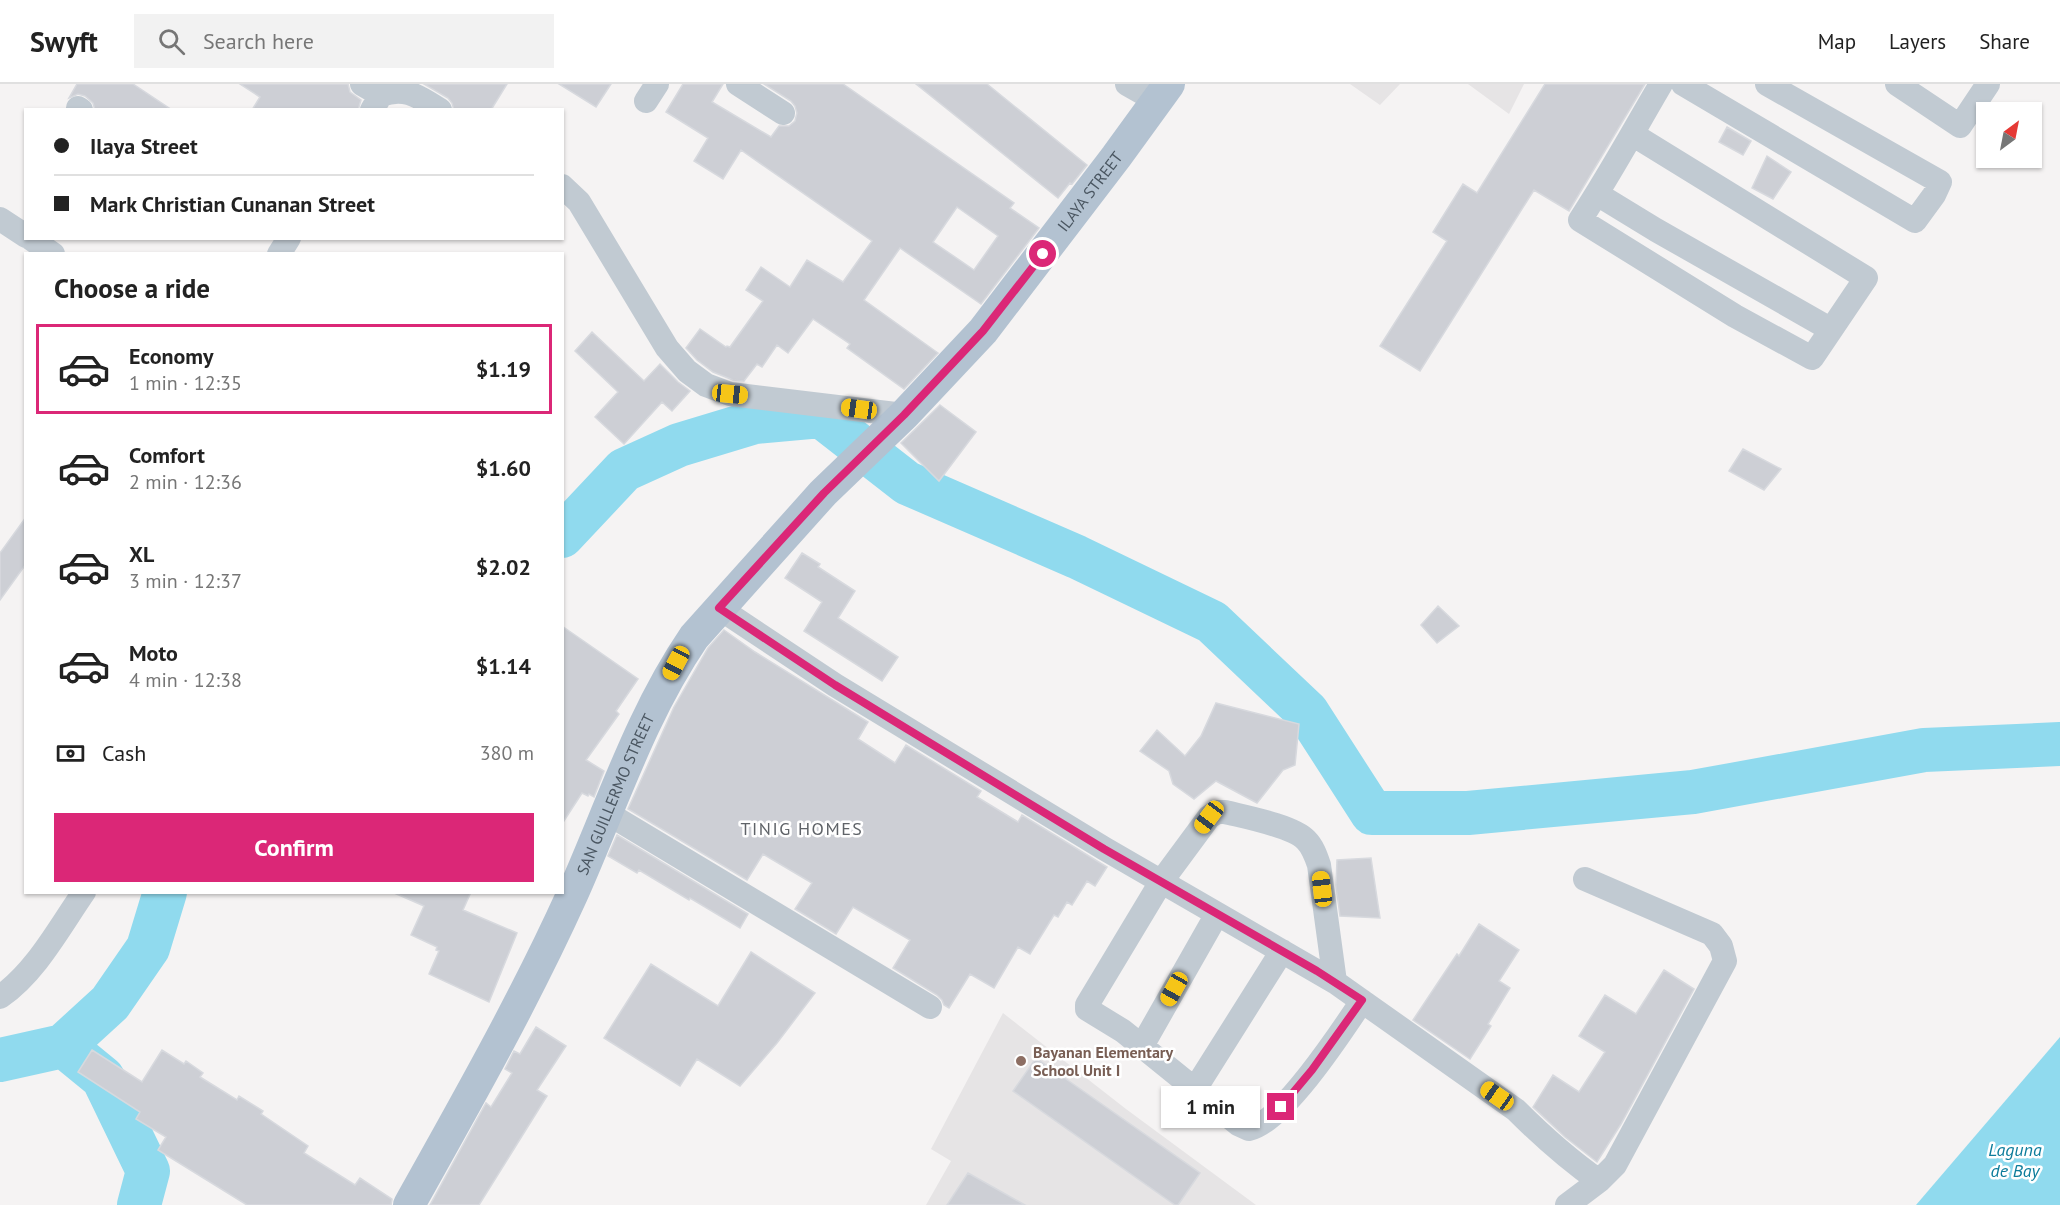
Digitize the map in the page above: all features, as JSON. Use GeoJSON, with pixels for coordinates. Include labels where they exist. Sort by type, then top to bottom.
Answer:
{"type":"FeatureCollection","features":[{"type":"Feature","properties":{"kind":"main road","name":"ILAYA STREET"},"geometry":{"type":"LineString","coordinates":[[896,422],[1002,308],[1163,93]]}},
{"type":"Feature","properties":{"kind":"main road","name":"SAN GUILLERMO STREET"},"geometry":{"type":"LineString","coordinates":[[409,1205],[538,969],[573,893],[638,737],[676,663],[694,637],[719,608],[824,493],[896,422]]}},
{"type":"Feature","properties":{"kind":"street"},"geometry":{"type":"LineString","coordinates":[[738,84],[783,113]]}},
{"type":"Feature","properties":{"kind":"street"},"geometry":{"type":"LineString","coordinates":[[1127,84],[1163,93]]}},
{"type":"Feature","properties":{"kind":"street"},"geometry":{"type":"LineString","coordinates":[[1632,134],[1866,278],[1812,358],[1735,316],[1580,220],[1661,84]]}},
{"type":"Feature","properties":{"kind":"street"},"geometry":{"type":"LineString","coordinates":[[1683,84],[1713,91],[1915,221],[1934,195],[1940,182],[1767,84]]}},
{"type":"Feature","properties":{"kind":"street"},"geometry":{"type":"LineString","coordinates":[[1897,84],[1960,126],[1988,84]]}},
{"type":"Feature","properties":{"kind":"street"},"geometry":{"type":"LineString","coordinates":[[371,96],[406,91],[437,108]]}},
{"type":"Feature","properties":{"kind":"street"},"geometry":{"type":"LineString","coordinates":[[564,188],[579,202],[667,348],[687,371],[706,385],[730,394],[896,422]]}},
{"type":"Feature","properties":{"kind":"street"},"geometry":{"type":"LineString","coordinates":[[1597,194],[1830,329]]}},
{"type":"Feature","properties":{"kind":"street"},"geometry":{"type":"LineString","coordinates":[[0,219],[24,235]]}},
{"type":"Feature","properties":{"kind":"street"},"geometry":{"type":"LineString","coordinates":[[33,240],[50,252]]}},
{"type":"Feature","properties":{"kind":"street"},"geometry":{"type":"LineString","coordinates":[[719,608],[835,685],[1104,849],[1335,982],[1516,1110],[1569,1159],[1599,1181]]}},
{"type":"Feature","properties":{"kind":"street"},"geometry":{"type":"LineString","coordinates":[[1335,982],[1319,865],[1313,848],[1296,832],[1226,812],[1217,812],[1209,817],[1161,882],[1087,1005],[1089,1012],[1123,1031],[1238,1124],[1249,1130],[1270,1118],[1312,1070],[1362,1000]]}},
{"type":"Feature","properties":{"kind":"street"},"geometry":{"type":"LineString","coordinates":[[607,813],[930,1007]]}},
{"type":"Feature","properties":{"kind":"street"},"geometry":{"type":"LineString","coordinates":[[1567,1205],[1599,1181],[1615,1165],[1725,961],[1721,945],[1712,934],[1585,879]]}},
{"type":"Feature","properties":{"kind":"street"},"geometry":{"type":"LineString","coordinates":[[0,997],[12,989],[32,967],[83,894]]}},
{"type":"Feature","properties":{"kind":"street"},"geometry":{"type":"LineString","coordinates":[[1142,1046],[1217,914]]}},
{"type":"Feature","properties":{"kind":"street"},"geometry":{"type":"LineString","coordinates":[[1195,1089],[1282,951]]}},
{"type":"Feature","properties":{"kind":"shaded area"},"geometry":{"type":"Polygon","coordinates":[[[1350,84],[1400,84],[1380,105],[1350,84]]]}},
{"type":"Feature","properties":{"kind":"shaded area"},"geometry":{"type":"Polygon","coordinates":[[[1468,84],[1524,84],[1509,114],[1468,84]]]}},
{"type":"Feature","properties":{"kind":"shaded area","name":"Bayanan Elementary School Unit I"},"geometry":{"type":"Polygon","coordinates":[[[1003,1013],[1126,1109],[1256,1205],[926,1205],[951,1161],[931,1149],[1003,1013]]]}},
{"type":"Feature","properties":{"kind":"water","name":"Laguna de Bay"},"geometry":{"type":"Polygon","coordinates":[[[2060,1037],[2060,1205],[1916,1205],[2060,1037]]]}},
{"type":"Feature","properties":{"kind":"building"},"geometry":{"type":"Polygon","coordinates":[[[77,84],[133,84],[169,108],[94,108],[93,103],[85,96],[78,94],[69,98],[77,84]]]}},
{"type":"Feature","properties":{"kind":"building"},"geometry":{"type":"Polygon","coordinates":[[[240,84],[348,84],[350,92],[361,100],[359,108],[253,108],[260,97],[240,84]]]}},
{"type":"Feature","properties":{"kind":"building"},"geometry":{"type":"Polygon","coordinates":[[[424,84],[507,84],[492,108],[453,108],[448,98],[424,84]]]}},
{"type":"Feature","properties":{"kind":"building"},"geometry":{"type":"Polygon","coordinates":[[[559,84],[611,84],[596,107],[559,84]]]}},
{"type":"Feature","properties":{"kind":"building"},"geometry":{"type":"Polygon","coordinates":[[[683,84],[723,84],[712,102],[771,137],[779,126],[789,126],[795,121],[797,113],[791,101],[764,84],[843,84],[1014,203],[1010,208],[1039,228],[981,304],[900,248],[864,300],[938,353],[904,389],[847,348],[850,344],[813,319],[788,353],[777,345],[762,367],[757,364],[744,381],[733,380],[713,372],[686,348],[700,329],[726,347],[730,347],[763,301],[746,290],[761,267],[790,287],[807,260],[843,282],[872,241],[741,150],[723,179],[694,161],[708,138],[666,112],[683,84]],[[957,207],[933,242],[974,270],[998,236],[957,207]]]}},
{"type":"Feature","properties":{"kind":"building"},"geometry":{"type":"Polygon","coordinates":[[[916,84],[987,84],[1087,165],[1058,198],[916,84]]]}},
{"type":"Feature","properties":{"kind":"building"},"geometry":{"type":"Polygon","coordinates":[[[1545,84],[1645,84],[1569,211],[1534,190],[1420,371],[1380,346],[1447,241],[1433,232],[1463,184],[1477,193],[1545,84]]]}},
{"type":"Feature","properties":{"kind":"building"},"geometry":{"type":"Polygon","coordinates":[[[1727,127],[1751,141],[1743,155],[1719,142],[1727,127]]]}},
{"type":"Feature","properties":{"kind":"building"},"geometry":{"type":"Polygon","coordinates":[[[1767,156],[1791,172],[1773,199],[1752,188],[1767,156]]]}},
{"type":"Feature","properties":{"kind":"building"},"geometry":{"type":"Polygon","coordinates":[[[592,332],[644,381],[660,364],[690,391],[672,411],[662,402],[624,444],[595,417],[618,392],[575,351],[592,332]]]}},
{"type":"Feature","properties":{"kind":"building"},"geometry":{"type":"Polygon","coordinates":[[[940,405],[976,432],[939,481],[901,443],[940,405]]]}},
{"type":"Feature","properties":{"kind":"building"},"geometry":{"type":"Polygon","coordinates":[[[1743,449],[1781,469],[1764,490],[1729,471],[1743,449]]]}},
{"type":"Feature","properties":{"kind":"building"},"geometry":{"type":"Polygon","coordinates":[[[24,520],[24,567],[0,600],[0,553],[24,520]]]}},
{"type":"Feature","properties":{"kind":"building"},"geometry":{"type":"Polygon","coordinates":[[[802,553],[820,564],[818,567],[855,591],[838,618],[898,657],[882,681],[804,631],[822,602],[785,578],[802,553]]]}},
{"type":"Feature","properties":{"kind":"building"},"geometry":{"type":"Polygon","coordinates":[[[1438,606],[1459,626],[1437,643],[1421,625],[1438,606]]]}},
{"type":"Feature","properties":{"kind":"building"},"geometry":{"type":"Polygon","coordinates":[[[564,627],[638,679],[616,711],[619,714],[586,760],[604,771],[594,797],[582,793],[564,821],[564,627]]]}},
{"type":"Feature","properties":{"kind":"building"},"geometry":{"type":"Polygon","coordinates":[[[724,630],[755,652],[868,722],[858,739],[895,763],[906,745],[981,791],[977,797],[1018,822],[1022,815],[1107,867],[1095,886],[1087,881],[1072,905],[1067,902],[1058,917],[1054,915],[1030,954],[1018,947],[994,988],[970,974],[949,1008],[937,995],[893,968],[910,940],[853,907],[836,934],[795,909],[812,883],[763,854],[747,880],[628,809],[674,707],[708,648],[724,630]]]}},
{"type":"Feature","properties":{"kind":"building"},"geometry":{"type":"Polygon","coordinates":[[[1216,703],[1299,724],[1295,765],[1283,770],[1257,803],[1216,781],[1194,799],[1173,784],[1169,771],[1140,751],[1157,730],[1185,756],[1201,736],[1216,703]]]}},
{"type":"Feature","properties":{"kind":"building"},"geometry":{"type":"Polygon","coordinates":[[[617,835],[748,914],[740,928],[639,870],[637,873],[608,856],[617,835]]]}},
{"type":"Feature","properties":{"kind":"building"},"geometry":{"type":"Polygon","coordinates":[[[1371,858],[1380,918],[1340,916],[1336,885],[1337,860],[1371,858]]]}},
{"type":"Feature","properties":{"kind":"building"},"geometry":{"type":"Polygon","coordinates":[[[397,894],[470,894],[463,910],[517,933],[489,1002],[429,974],[439,951],[436,950],[437,947],[411,935],[424,906],[397,894]]]}},
{"type":"Feature","properties":{"kind":"building"},"geometry":{"type":"Polygon","coordinates":[[[1479,924],[1519,950],[1499,981],[1510,988],[1488,1024],[1491,1026],[1470,1059],[1413,1020],[1479,924]]]}},
{"type":"Feature","properties":{"kind":"building"},"geometry":{"type":"Polygon","coordinates":[[[751,952],[815,993],[777,1043],[740,1086],[697,1059],[680,1086],[604,1038],[651,964],[718,1006],[751,952]]]}},
{"type":"Feature","properties":{"kind":"building"},"geometry":{"type":"Polygon","coordinates":[[[1664,970],[1694,989],[1621,1124],[1597,1162],[1565,1137],[1533,1107],[1553,1075],[1579,1092],[1605,1052],[1579,1036],[1605,995],[1636,1014],[1664,970]]]}},
{"type":"Feature","properties":{"kind":"building"},"geometry":{"type":"Polygon","coordinates":[[[536,1027],[566,1046],[537,1090],[547,1096],[479,1205],[430,1205],[486,1103],[491,1107],[512,1073],[505,1069],[514,1051],[520,1054],[536,1027]]]}},
{"type":"Feature","properties":{"kind":"building"},"geometry":{"type":"Polygon","coordinates":[[[92,1050],[142,1082],[162,1050],[184,1064],[186,1061],[203,1073],[200,1077],[237,1100],[239,1096],[263,1111],[261,1114],[308,1146],[304,1153],[355,1185],[360,1178],[392,1199],[391,1205],[247,1205],[158,1150],[166,1137],[136,1119],[140,1112],[78,1072],[92,1050]]]}},
{"type":"Feature","properties":{"kind":"building"},"geometry":{"type":"Polygon","coordinates":[[[1036,1058],[1200,1173],[1178,1205],[1013,1091],[1036,1058]]]}},
{"type":"Feature","properties":{"kind":"building"},"geometry":{"type":"Polygon","coordinates":[[[968,1173],[1025,1205],[947,1205],[968,1173]]]}},
{"type":"Feature","properties":{"kind":"waterway"},"geometry":{"type":"LineString","coordinates":[[564,534],[624,470],[679,445],[755,422],[821,416],[907,483],[1077,557],[1212,622],[1307,712],[1372,813],[1468,813],[1693,792],[1924,750],[2060,744]]}},
{"type":"Feature","properties":{"kind":"waterway"},"geometry":{"type":"LineString","coordinates":[[0,1060],[63,1046],[110,1003],[148,948],[164,894]]}},
{"type":"Feature","properties":{"kind":"waterway"},"geometry":{"type":"LineString","coordinates":[[70,1051],[103,1078],[148,1171],[139,1205]]}},
{"type":"Feature","properties":{"kind":"place","name":"Bayanan Elementary School Unit I"},"geometry":{"type":"Point","coordinates":[1021,1061]}},
{"type":"Feature","properties":{"kind":"district","name":"TINIG HOMES"},"geometry":{"type":"Point","coordinates":[802,828]}},
{"type":"Feature","properties":{"kind":"route"},"geometry":{"type":"LineString","coordinates":[[1043,254],[983,331],[904,415],[824,493],[719,608],[835,685],[1104,849],[1317,971],[1362,1000],[1335,1040],[1281,1107]]}}]}
